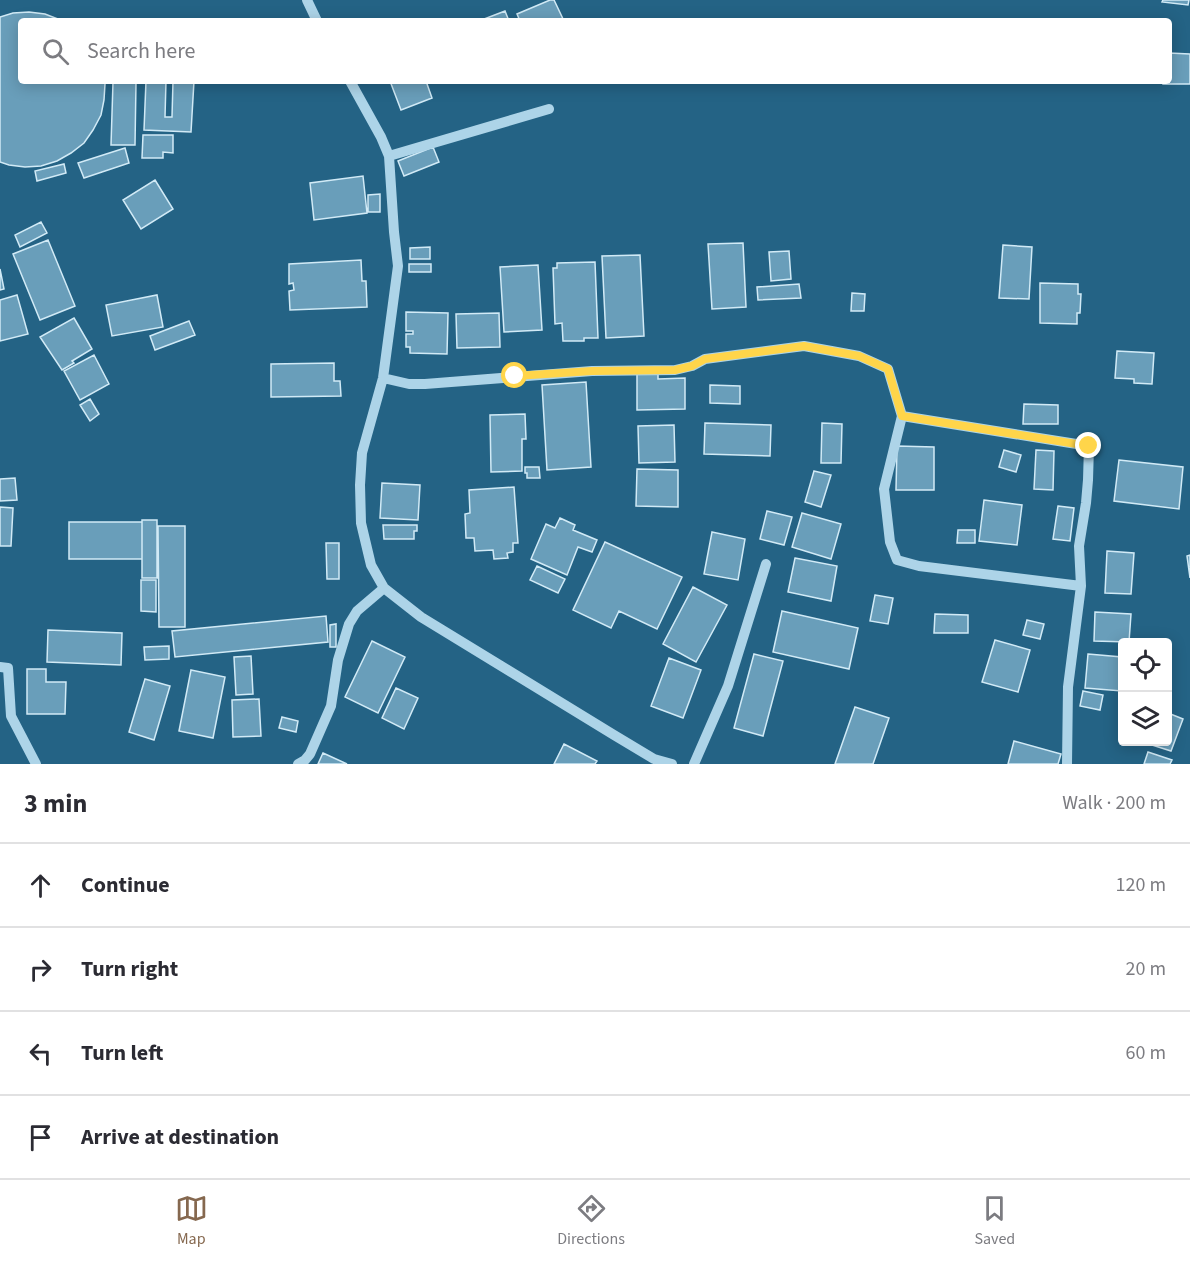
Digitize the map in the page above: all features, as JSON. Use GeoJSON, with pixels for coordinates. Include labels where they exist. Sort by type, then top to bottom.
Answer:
{"type":"FeatureCollection","features":[{"type":"Feature","properties":{"kind":"street"},"geometry":{"type":"LineString","coordinates":[[308,0],[316,18]]}},
{"type":"Feature","properties":{"kind":"street"},"geometry":{"type":"LineString","coordinates":[[352,84],[389,156],[398,266],[383,378],[362,453],[361,523],[371,565],[384,588],[421,617],[654,759],[672,764]]}},
{"type":"Feature","properties":{"kind":"street"},"geometry":{"type":"LineString","coordinates":[[389,156],[549,109]]}},
{"type":"Feature","properties":{"kind":"street"},"geometry":{"type":"LineString","coordinates":[[383,378],[409,384],[425,384],[592,371],[675,370],[692,366],[705,359],[804,346],[859,356],[888,369],[902,416],[884,489],[890,542],[897,560],[919,566],[1081,586]]}},
{"type":"Feature","properties":{"kind":"street"},"geometry":{"type":"LineString","coordinates":[[902,416],[1089,446],[1086,503],[1078,546],[1081,586],[1068,687],[1067,764]]}},
{"type":"Feature","properties":{"kind":"street"},"geometry":{"type":"LineString","coordinates":[[694,764],[728,686],[766,564]]}},
{"type":"Feature","properties":{"kind":"street"},"geometry":{"type":"LineString","coordinates":[[298,764],[310,754],[331,706],[338,660],[349,624],[357,611],[384,588]]}},
{"type":"Feature","properties":{"kind":"street"},"geometry":{"type":"LineString","coordinates":[[0,667],[8,668],[11,716],[36,764]]}},
{"type":"Feature","properties":{"kind":"building"},"geometry":{"type":"Polygon","coordinates":[[[554,0],[563,18],[519,18],[517,14],[554,0]]]}},
{"type":"Feature","properties":{"kind":"building"},"geometry":{"type":"Polygon","coordinates":[[[1163,0],[1189,0],[1188,5],[1162,2],[1163,0]]]}},
{"type":"Feature","properties":{"kind":"building"},"geometry":{"type":"Polygon","coordinates":[[[505,11],[508,18],[487,18],[505,11]]]}},
{"type":"Feature","properties":{"kind":"building"},"geometry":{"type":"Polygon","coordinates":[[[29,12],[55,18],[18,18],[18,84],[105,84],[101,115],[84,143],[57,161],[41,166],[25,167],[0,162],[0,17],[29,12]]]}},
{"type":"Feature","properties":{"kind":"building"},"geometry":{"type":"Polygon","coordinates":[[[1172,53],[1190,54],[1190,84],[1172,84],[1172,53]]]}},
{"type":"Feature","properties":{"kind":"building"},"geometry":{"type":"Polygon","coordinates":[[[113,84],[136,84],[135,145],[111,145],[113,84]]]}},
{"type":"Feature","properties":{"kind":"building"},"geometry":{"type":"Polygon","coordinates":[[[146,84],[166,84],[165,117],[172,117],[173,84],[194,84],[191,132],[144,130],[146,84]]]}},
{"type":"Feature","properties":{"kind":"building"},"geometry":{"type":"Polygon","coordinates":[[[391,84],[427,84],[432,98],[401,110],[391,84]]]}},
{"type":"Feature","properties":{"kind":"building"},"geometry":{"type":"Polygon","coordinates":[[[143,135],[173,135],[173,153],[163,152],[163,158],[142,158],[143,135]]]}},
{"type":"Feature","properties":{"kind":"building"},"geometry":{"type":"Polygon","coordinates":[[[433,147],[439,162],[404,176],[398,161],[433,147]]]}},
{"type":"Feature","properties":{"kind":"building"},"geometry":{"type":"Polygon","coordinates":[[[125,148],[129,163],[84,178],[78,163],[125,148]]]}},
{"type":"Feature","properties":{"kind":"building"},"geometry":{"type":"Polygon","coordinates":[[[64,164],[66,173],[37,181],[35,171],[64,164]]]}},
{"type":"Feature","properties":{"kind":"building"},"geometry":{"type":"Polygon","coordinates":[[[363,176],[367,213],[314,220],[310,183],[363,176]]]}},
{"type":"Feature","properties":{"kind":"building"},"geometry":{"type":"Polygon","coordinates":[[[155,180],[173,209],[141,229],[123,200],[155,180]]]}},
{"type":"Feature","properties":{"kind":"building"},"geometry":{"type":"Polygon","coordinates":[[[380,194],[380,212],[368,212],[368,195],[380,194]]]}},
{"type":"Feature","properties":{"kind":"building"},"geometry":{"type":"Polygon","coordinates":[[[41,222],[47,233],[20,247],[15,235],[41,222]]]}},
{"type":"Feature","properties":{"kind":"building"},"geometry":{"type":"Polygon","coordinates":[[[48,240],[75,306],[40,320],[13,254],[48,240]]]}},
{"type":"Feature","properties":{"kind":"building"},"geometry":{"type":"Polygon","coordinates":[[[743,243],[746,307],[712,309],[708,244],[743,243]]]}},
{"type":"Feature","properties":{"kind":"building"},"geometry":{"type":"Polygon","coordinates":[[[1003,245],[1032,247],[1029,299],[999,298],[1003,245]]]}},
{"type":"Feature","properties":{"kind":"building"},"geometry":{"type":"Polygon","coordinates":[[[430,247],[430,259],[410,259],[410,248],[430,247]]]}},
{"type":"Feature","properties":{"kind":"building"},"geometry":{"type":"Polygon","coordinates":[[[789,251],[791,279],[771,281],[769,252],[789,251]]]}},
{"type":"Feature","properties":{"kind":"building"},"geometry":{"type":"Polygon","coordinates":[[[640,255],[644,336],[606,338],[602,256],[640,255]]]}},
{"type":"Feature","properties":{"kind":"building"},"geometry":{"type":"Polygon","coordinates":[[[361,260],[362,281],[366,281],[367,307],[290,310],[289,291],[294,290],[293,283],[289,284],[289,264],[361,260]]]}},
{"type":"Feature","properties":{"kind":"building"},"geometry":{"type":"Polygon","coordinates":[[[595,262],[598,338],[563,341],[562,323],[555,324],[553,268],[557,268],[557,263],[595,262]]]}},
{"type":"Feature","properties":{"kind":"building"},"geometry":{"type":"Polygon","coordinates":[[[409,264],[431,264],[431,272],[409,272],[409,264]]]}},
{"type":"Feature","properties":{"kind":"building"},"geometry":{"type":"Polygon","coordinates":[[[538,265],[542,330],[504,332],[500,267],[538,265]]]}},
{"type":"Feature","properties":{"kind":"building"},"geometry":{"type":"Polygon","coordinates":[[[0,269],[4,289],[0,290],[0,269]]]}},
{"type":"Feature","properties":{"kind":"building"},"geometry":{"type":"Polygon","coordinates":[[[1040,283],[1078,284],[1078,294],[1081,294],[1077,324],[1040,323],[1040,283]]]}},
{"type":"Feature","properties":{"kind":"building"},"geometry":{"type":"Polygon","coordinates":[[[799,284],[801,298],[758,300],[757,287],[799,284]]]}},
{"type":"Feature","properties":{"kind":"building"},"geometry":{"type":"Polygon","coordinates":[[[852,293],[865,294],[864,311],[851,311],[852,293]]]}},
{"type":"Feature","properties":{"kind":"building"},"geometry":{"type":"Polygon","coordinates":[[[17,295],[28,334],[0,341],[0,300],[17,295]]]}},
{"type":"Feature","properties":{"kind":"building"},"geometry":{"type":"Polygon","coordinates":[[[157,295],[163,327],[112,336],[106,305],[157,295]]]}},
{"type":"Feature","properties":{"kind":"building"},"geometry":{"type":"Polygon","coordinates":[[[406,312],[448,313],[447,354],[410,353],[410,347],[406,347],[406,334],[413,334],[413,331],[406,331],[406,312]]]}},
{"type":"Feature","properties":{"kind":"building"},"geometry":{"type":"Polygon","coordinates":[[[499,313],[500,347],[457,348],[456,314],[499,313]]]}},
{"type":"Feature","properties":{"kind":"building"},"geometry":{"type":"Polygon","coordinates":[[[74,318],[92,349],[62,370],[40,337],[74,318]]]}},
{"type":"Feature","properties":{"kind":"building"},"geometry":{"type":"Polygon","coordinates":[[[189,321],[195,335],[155,350],[150,336],[189,321]]]}},
{"type":"Feature","properties":{"kind":"building"},"geometry":{"type":"Polygon","coordinates":[[[1117,351],[1154,353],[1152,384],[1134,383],[1134,379],[1115,378],[1117,351]]]}},
{"type":"Feature","properties":{"kind":"building"},"geometry":{"type":"Polygon","coordinates":[[[94,355],[109,384],[80,400],[64,371],[94,355]]]}},
{"type":"Feature","properties":{"kind":"building"},"geometry":{"type":"Polygon","coordinates":[[[334,363],[334,381],[340,381],[341,396],[271,397],[271,364],[334,363]]]}},
{"type":"Feature","properties":{"kind":"building"},"geometry":{"type":"Polygon","coordinates":[[[637,374],[658,374],[658,379],[685,378],[685,409],[637,410],[637,374]]]}},
{"type":"Feature","properties":{"kind":"building"},"geometry":{"type":"Polygon","coordinates":[[[586,382],[591,467],[547,470],[542,385],[586,382]]]}},
{"type":"Feature","properties":{"kind":"building"},"geometry":{"type":"Polygon","coordinates":[[[710,385],[740,386],[740,404],[710,403],[710,385]]]}},
{"type":"Feature","properties":{"kind":"building"},"geometry":{"type":"Polygon","coordinates":[[[90,399],[99,414],[90,421],[80,405],[90,399]]]}},
{"type":"Feature","properties":{"kind":"building"},"geometry":{"type":"Polygon","coordinates":[[[1024,404],[1058,405],[1058,424],[1023,424],[1024,404]]]}},
{"type":"Feature","properties":{"kind":"building"},"geometry":{"type":"Polygon","coordinates":[[[525,414],[526,439],[522,439],[522,471],[491,472],[490,415],[525,414]]]}},
{"type":"Feature","properties":{"kind":"building"},"geometry":{"type":"Polygon","coordinates":[[[705,423],[771,425],[770,456],[704,454],[705,423]]]}},
{"type":"Feature","properties":{"kind":"building"},"geometry":{"type":"Polygon","coordinates":[[[822,423],[842,424],[841,463],[821,463],[822,423]]]}},
{"type":"Feature","properties":{"kind":"building"},"geometry":{"type":"Polygon","coordinates":[[[674,425],[675,462],[639,463],[638,426],[674,425]]]}},
{"type":"Feature","properties":{"kind":"building"},"geometry":{"type":"Polygon","coordinates":[[[897,446],[934,447],[934,490],[896,490],[897,446]]]}},
{"type":"Feature","properties":{"kind":"building"},"geometry":{"type":"Polygon","coordinates":[[[1004,450],[1021,455],[1016,472],[999,467],[1004,450]]]}},
{"type":"Feature","properties":{"kind":"building"},"geometry":{"type":"Polygon","coordinates":[[[1036,450],[1054,451],[1053,490],[1034,489],[1036,450]]]}},
{"type":"Feature","properties":{"kind":"building"},"geometry":{"type":"Polygon","coordinates":[[[1119,460],[1183,467],[1179,509],[1114,501],[1119,460]]]}},
{"type":"Feature","properties":{"kind":"building"},"geometry":{"type":"Polygon","coordinates":[[[525,467],[539,467],[540,478],[527,478],[525,467]]]}},
{"type":"Feature","properties":{"kind":"building"},"geometry":{"type":"Polygon","coordinates":[[[637,469],[678,470],[678,507],[636,506],[637,469]]]}},
{"type":"Feature","properties":{"kind":"building"},"geometry":{"type":"Polygon","coordinates":[[[814,471],[831,475],[821,507],[805,502],[814,471]]]}},
{"type":"Feature","properties":{"kind":"building"},"geometry":{"type":"Polygon","coordinates":[[[15,478],[17,500],[0,501],[0,479],[15,478]]]}},
{"type":"Feature","properties":{"kind":"building"},"geometry":{"type":"Polygon","coordinates":[[[382,483],[420,485],[418,520],[380,518],[382,483]]]}},
{"type":"Feature","properties":{"kind":"building"},"geometry":{"type":"Polygon","coordinates":[[[514,487],[518,543],[513,543],[513,552],[507,553],[508,558],[494,559],[493,550],[475,551],[474,538],[466,538],[465,514],[470,513],[469,490],[514,487]]]}},
{"type":"Feature","properties":{"kind":"building"},"geometry":{"type":"Polygon","coordinates":[[[984,500],[1022,505],[1017,545],[979,541],[984,500]]]}},
{"type":"Feature","properties":{"kind":"building"},"geometry":{"type":"Polygon","coordinates":[[[1058,506],[1074,508],[1070,541],[1053,539],[1058,506]]]}},
{"type":"Feature","properties":{"kind":"building"},"geometry":{"type":"Polygon","coordinates":[[[0,507],[13,508],[11,546],[0,546],[0,507]]]}},
{"type":"Feature","properties":{"kind":"building"},"geometry":{"type":"Polygon","coordinates":[[[767,511],[792,517],[784,545],[760,539],[767,511]]]}},
{"type":"Feature","properties":{"kind":"building"},"geometry":{"type":"Polygon","coordinates":[[[802,513],[841,524],[831,559],[792,547],[802,513]]]}},
{"type":"Feature","properties":{"kind":"building"},"geometry":{"type":"Polygon","coordinates":[[[560,518],[575,525],[573,530],[597,540],[592,552],[578,547],[567,575],[531,559],[546,524],[555,528],[560,518]]]}},
{"type":"Feature","properties":{"kind":"building"},"geometry":{"type":"Polygon","coordinates":[[[142,520],[157,520],[157,578],[142,578],[142,520]]]}},
{"type":"Feature","properties":{"kind":"building"},"geometry":{"type":"Polygon","coordinates":[[[69,522],[142,522],[142,559],[69,559],[69,522]]]}},
{"type":"Feature","properties":{"kind":"building"},"geometry":{"type":"Polygon","coordinates":[[[383,525],[417,525],[417,531],[414,531],[414,539],[384,539],[383,525]]]}},
{"type":"Feature","properties":{"kind":"building"},"geometry":{"type":"Polygon","coordinates":[[[158,526],[185,526],[185,627],[159,627],[158,526]]]}},
{"type":"Feature","properties":{"kind":"building"},"geometry":{"type":"Polygon","coordinates":[[[958,530],[975,530],[975,543],[957,543],[958,530]]]}},
{"type":"Feature","properties":{"kind":"building"},"geometry":{"type":"Polygon","coordinates":[[[712,532],[745,539],[738,580],[704,574],[712,532]]]}},
{"type":"Feature","properties":{"kind":"building"},"geometry":{"type":"Polygon","coordinates":[[[605,542],[682,577],[657,629],[619,611],[611,628],[573,610],[605,542]]]}},
{"type":"Feature","properties":{"kind":"building"},"geometry":{"type":"Polygon","coordinates":[[[326,543],[339,543],[339,579],[327,579],[326,543]]]}},
{"type":"Feature","properties":{"kind":"building"},"geometry":{"type":"Polygon","coordinates":[[[1107,551],[1134,553],[1131,594],[1105,593],[1107,551]]]}},
{"type":"Feature","properties":{"kind":"building"},"geometry":{"type":"Polygon","coordinates":[[[1190,555],[1190,578],[1187,556],[1190,555]]]}},
{"type":"Feature","properties":{"kind":"building"},"geometry":{"type":"Polygon","coordinates":[[[795,558],[837,566],[831,601],[788,592],[795,558]]]}},
{"type":"Feature","properties":{"kind":"building"},"geometry":{"type":"Polygon","coordinates":[[[537,566],[565,579],[558,593],[530,580],[537,566]]]}},
{"type":"Feature","properties":{"kind":"building"},"geometry":{"type":"Polygon","coordinates":[[[141,580],[156,580],[156,612],[141,611],[141,580]]]}},
{"type":"Feature","properties":{"kind":"building"},"geometry":{"type":"Polygon","coordinates":[[[693,587],[727,605],[696,662],[663,644],[693,587]]]}},
{"type":"Feature","properties":{"kind":"building"},"geometry":{"type":"Polygon","coordinates":[[[875,595],[893,598],[888,624],[870,621],[875,595]]]}},
{"type":"Feature","properties":{"kind":"building"},"geometry":{"type":"Polygon","coordinates":[[[782,611],[858,628],[849,669],[773,652],[782,611]]]}},
{"type":"Feature","properties":{"kind":"building"},"geometry":{"type":"Polygon","coordinates":[[[1095,612],[1131,614],[1129,638],[1118,638],[1118,642],[1094,641],[1095,612]]]}},
{"type":"Feature","properties":{"kind":"building"},"geometry":{"type":"Polygon","coordinates":[[[935,614],[968,615],[968,633],[934,633],[935,614]]]}},
{"type":"Feature","properties":{"kind":"building"},"geometry":{"type":"Polygon","coordinates":[[[326,616],[328,642],[175,657],[172,631],[326,616]]]}},
{"type":"Feature","properties":{"kind":"building"},"geometry":{"type":"Polygon","coordinates":[[[1027,620],[1044,624],[1040,639],[1023,635],[1027,620]]]}},
{"type":"Feature","properties":{"kind":"building"},"geometry":{"type":"Polygon","coordinates":[[[336,624],[336,647],[330,647],[330,625],[336,624]]]}},
{"type":"Feature","properties":{"kind":"building"},"geometry":{"type":"Polygon","coordinates":[[[48,630],[122,633],[121,665],[47,662],[48,630]]]}},
{"type":"Feature","properties":{"kind":"building"},"geometry":{"type":"Polygon","coordinates":[[[995,640],[1030,650],[1018,692],[982,682],[995,640]]]}},
{"type":"Feature","properties":{"kind":"building"},"geometry":{"type":"Polygon","coordinates":[[[372,641],[405,657],[378,713],[345,697],[372,641]]]}},
{"type":"Feature","properties":{"kind":"building"},"geometry":{"type":"Polygon","coordinates":[[[169,646],[169,659],[145,660],[144,647],[169,646]]]}},
{"type":"Feature","properties":{"kind":"building"},"geometry":{"type":"Polygon","coordinates":[[[754,654],[783,661],[763,736],[734,728],[754,654]]]}},
{"type":"Feature","properties":{"kind":"building"},"geometry":{"type":"Polygon","coordinates":[[[1088,654],[1118,657],[1118,691],[1085,688],[1088,654]]]}},
{"type":"Feature","properties":{"kind":"building"},"geometry":{"type":"Polygon","coordinates":[[[251,656],[253,694],[236,695],[234,657],[251,656]]]}},
{"type":"Feature","properties":{"kind":"building"},"geometry":{"type":"Polygon","coordinates":[[[669,658],[701,670],[683,718],[651,706],[669,658]]]}},
{"type":"Feature","properties":{"kind":"building"},"geometry":{"type":"Polygon","coordinates":[[[27,669],[46,669],[46,682],[66,682],[65,714],[27,714],[27,669]]]}},
{"type":"Feature","properties":{"kind":"building"},"geometry":{"type":"Polygon","coordinates":[[[191,670],[225,677],[213,738],[179,731],[191,670]]]}},
{"type":"Feature","properties":{"kind":"building"},"geometry":{"type":"Polygon","coordinates":[[[145,679],[170,686],[154,740],[129,732],[145,679]]]}},
{"type":"Feature","properties":{"kind":"building"},"geometry":{"type":"Polygon","coordinates":[[[396,688],[418,698],[404,729],[382,718],[396,688]]]}},
{"type":"Feature","properties":{"kind":"building"},"geometry":{"type":"Polygon","coordinates":[[[1083,691],[1103,695],[1100,710],[1080,706],[1083,691]]]}},
{"type":"Feature","properties":{"kind":"building"},"geometry":{"type":"Polygon","coordinates":[[[259,699],[261,736],[233,737],[232,700],[259,699]]]}},
{"type":"Feature","properties":{"kind":"building"},"geometry":{"type":"Polygon","coordinates":[[[855,707],[889,718],[873,764],[835,764],[855,707]]]}},
{"type":"Feature","properties":{"kind":"building"},"geometry":{"type":"Polygon","coordinates":[[[1172,715],[1183,719],[1171,751],[1155,746],[1172,746],[1172,715]]]}},
{"type":"Feature","properties":{"kind":"building"},"geometry":{"type":"Polygon","coordinates":[[[282,717],[298,721],[296,732],[279,728],[282,717]]]}},
{"type":"Feature","properties":{"kind":"building"},"geometry":{"type":"Polygon","coordinates":[[[1014,741],[1061,754],[1058,764],[1008,764],[1014,741]]]}},
{"type":"Feature","properties":{"kind":"building"},"geometry":{"type":"Polygon","coordinates":[[[564,744],[597,761],[595,764],[554,764],[564,744]]]}},
{"type":"Feature","properties":{"kind":"building"},"geometry":{"type":"Polygon","coordinates":[[[1148,752],[1172,760],[1170,764],[1144,764],[1148,752]]]}},
{"type":"Feature","properties":{"kind":"building"},"geometry":{"type":"Polygon","coordinates":[[[323,753],[347,764],[318,764],[323,753]]]}},
{"type":"Feature","properties":{"kind":"route"},"geometry":{"type":"LineString","coordinates":[[515,376],[592,371],[675,370],[692,366],[705,359],[804,346],[859,356],[888,369],[902,416],[1089,446]]}}]}
